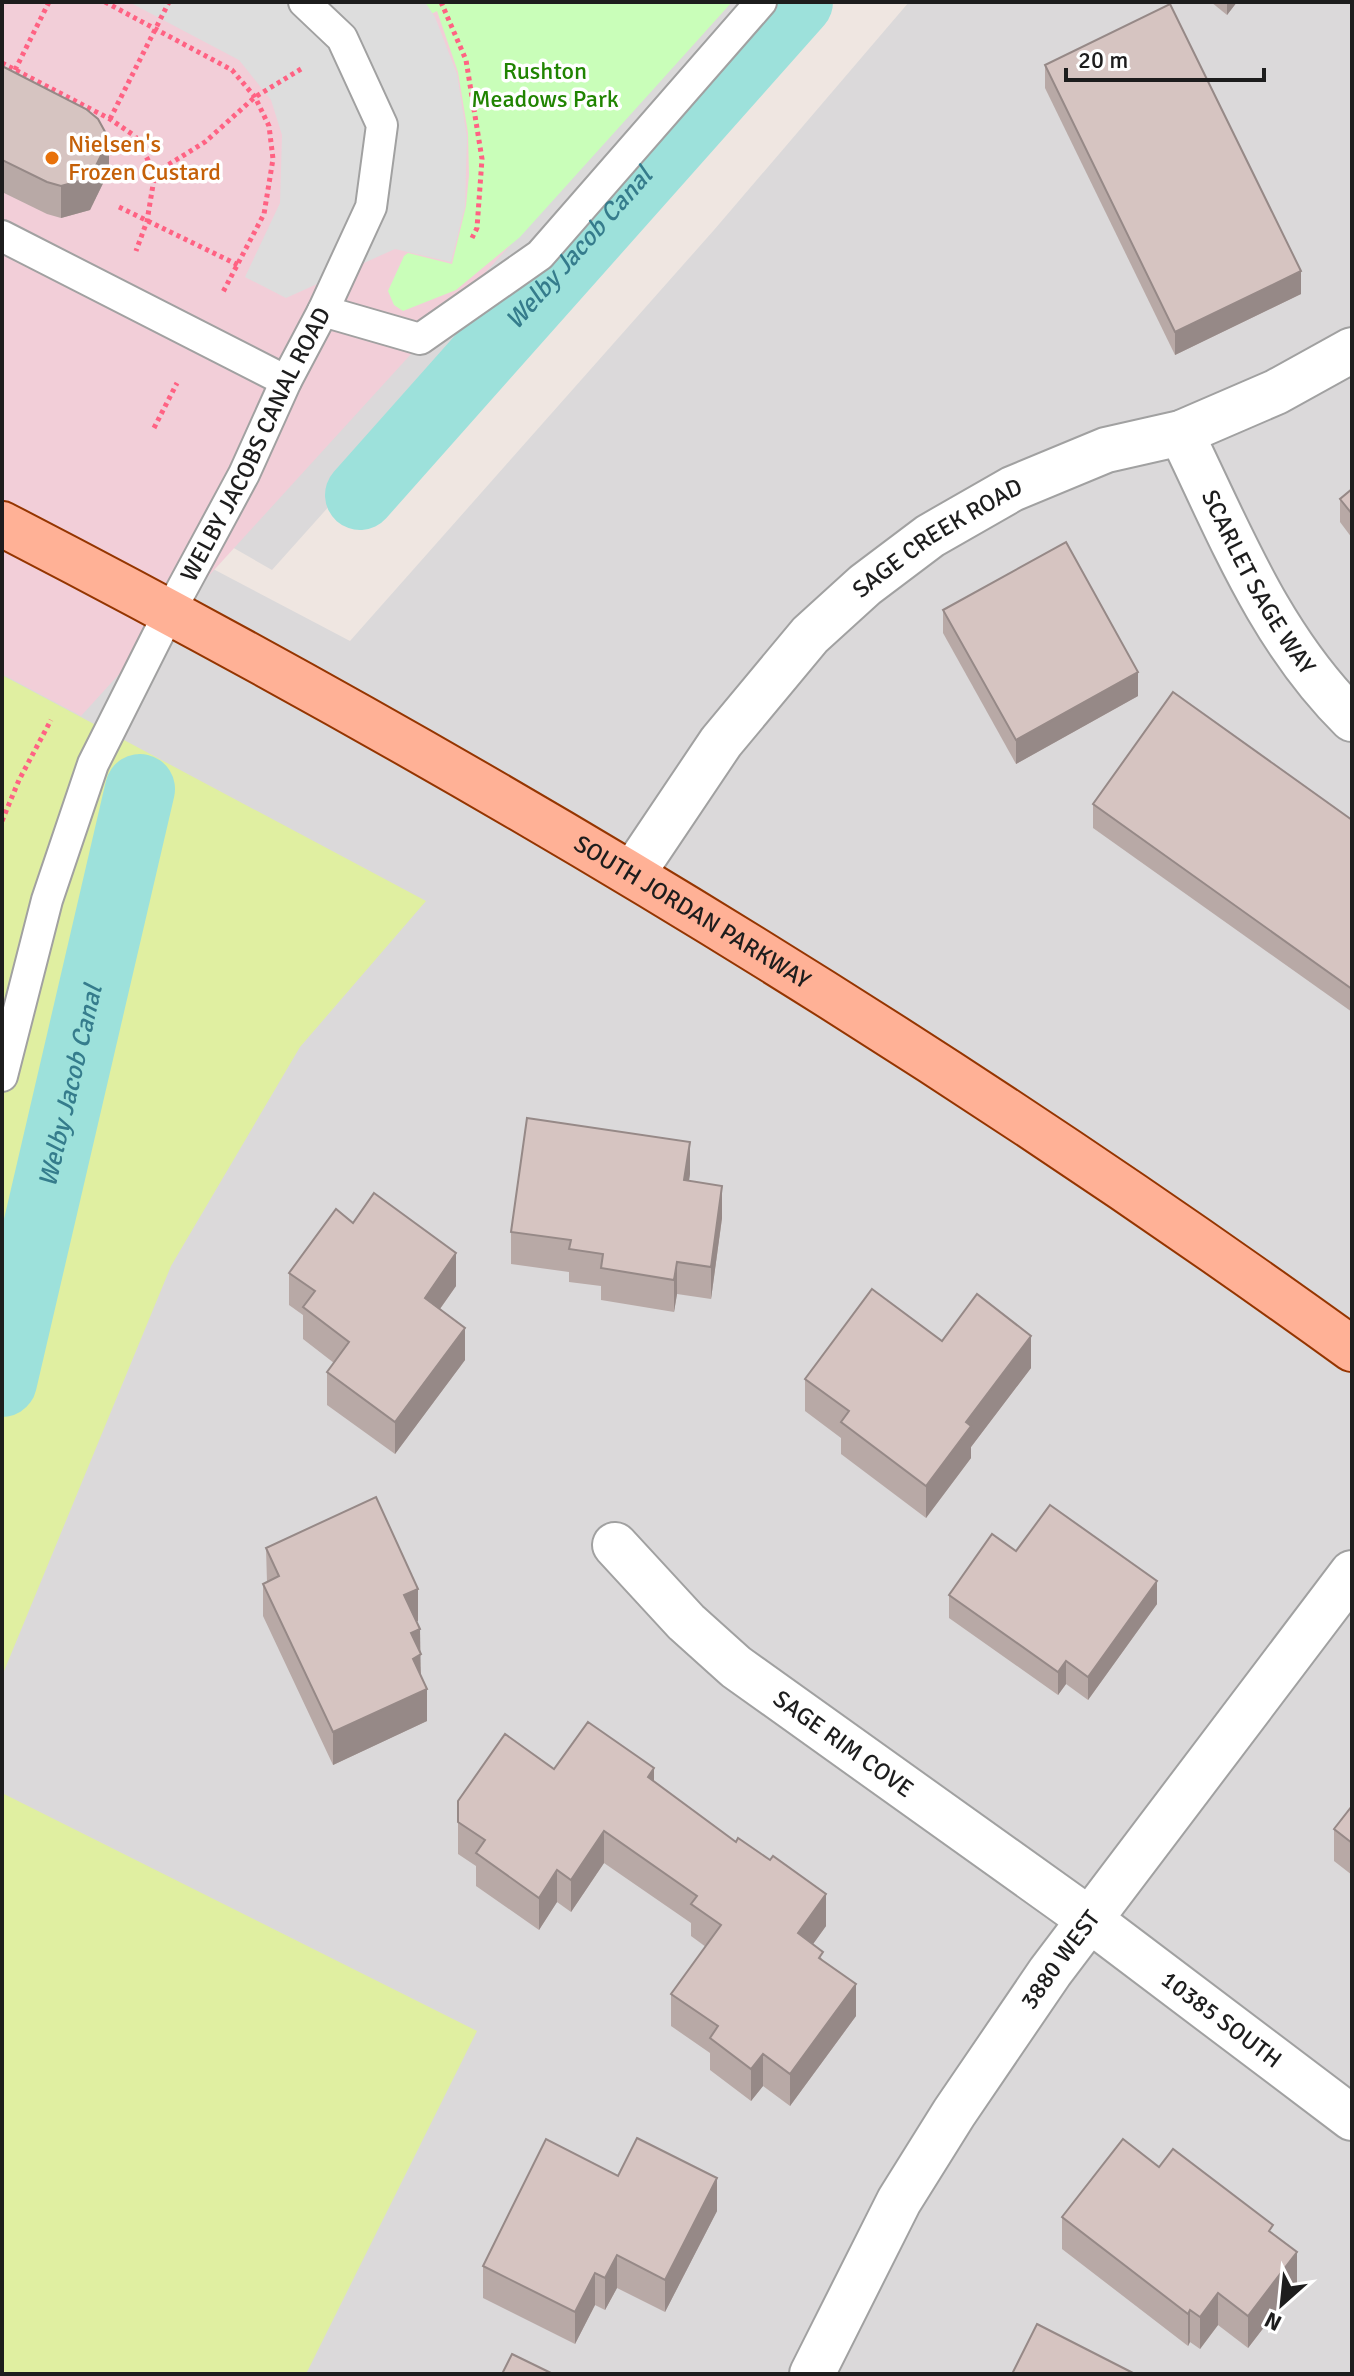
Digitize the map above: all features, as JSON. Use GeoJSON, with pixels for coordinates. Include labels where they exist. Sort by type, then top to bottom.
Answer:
{"type":"FeatureCollection","features":[{"type":"Feature","properties":{"kind":"main road","name":"SOUTH JORDAN PARKWAY"},"geometry":{"type":"LineString","coordinates":[[2,524],[170,611],[472,778],[633,873],[846,1005],[1055,1142],[1352,1349]]}},
{"type":"Feature","properties":{"kind":"street","name":"SAGE CREEK ROAD"},"geometry":{"type":"LineString","coordinates":[[633,873],[721,742],[810,635],[865,585],[930,536],[1012,489],[1106,450],[1181,433],[1276,392],[1352,350]]}},
{"type":"Feature","properties":{"kind":"street","name":"SCARLET SAGE WAY"},"geometry":{"type":"LineString","coordinates":[[1181,433],[1284,638],[1309,673],[1352,719]]}},
{"type":"Feature","properties":{"kind":"street","name":"SAGE RIM COVE"},"geometry":{"type":"LineString","coordinates":[[615,1545],[686,1622],[736,1667],[1090,1920]]}},
{"type":"Feature","properties":{"kind":"street","name":"3880 WEST"},"geometry":{"type":"LineString","coordinates":[[812,2374],[899,2201],[925,2157],[1050,1972],[1352,1573]]}},
{"type":"Feature","properties":{"kind":"street","name":"10385 SOUTH"},"geometry":{"type":"LineString","coordinates":[[1090,1920],[1352,2118]]}},
{"type":"Feature","properties":{"kind":"lane"},"geometry":{"type":"LineString","coordinates":[[304,2],[342,38],[382,125],[371,207],[323,311]]}},
{"type":"Feature","properties":{"kind":"lane","name":"WELBY JACOBS CANAL ROAD"},"geometry":{"type":"LineString","coordinates":[[2,1076],[47,900],[93,764],[244,474],[286,381],[323,311],[420,339],[475,302],[540,255],[761,2]]}},
{"type":"Feature","properties":{"kind":"lane"},"geometry":{"type":"LineString","coordinates":[[2,236],[286,381]]}},
{"type":"Feature","properties":{"kind":"path"},"geometry":{"type":"LineString","coordinates":[[15,70],[49,2]]}},
{"type":"Feature","properties":{"kind":"path"},"geometry":{"type":"LineString","coordinates":[[105,2],[232,70],[255,97],[269,126],[273,159],[264,214],[219,300]]}},
{"type":"Feature","properties":{"kind":"path"},"geometry":{"type":"LineString","coordinates":[[110,119],[169,2]]}},
{"type":"Feature","properties":{"kind":"path"},"geometry":{"type":"LineString","coordinates":[[441,2],[466,60],[482,159],[477,228],[471,241]]}},
{"type":"Feature","properties":{"kind":"path"},"geometry":{"type":"LineString","coordinates":[[2,63],[110,119],[135,136],[155,173],[147,221],[134,255]]}},
{"type":"Feature","properties":{"kind":"path"},"geometry":{"type":"LineString","coordinates":[[155,173],[205,142],[255,97],[309,65]]}},
{"type":"Feature","properties":{"kind":"path"},"geometry":{"type":"LineString","coordinates":[[119,207],[238,265]]}},
{"type":"Feature","properties":{"kind":"path"},"geometry":{"type":"LineString","coordinates":[[154,428],[179,379]]}},
{"type":"Feature","properties":{"kind":"path"},"geometry":{"type":"LineString","coordinates":[[2,821],[19,780],[51,720]]}},
{"type":"Feature","properties":{"kind":"shaded area"},"geometry":{"type":"Polygon","coordinates":[[[2,2],[732,2],[81,716],[2,674],[2,2]]]}},
{"type":"Feature","properties":{"kind":"shaded area"},"geometry":{"type":"Polygon","coordinates":[[[129,2],[425,2],[435,17],[457,74],[467,137],[465,206],[451,262],[395,249],[286,298],[245,277],[280,203],[282,135],[271,100],[239,60],[129,2]]]}},
{"type":"Feature","properties":{"kind":"shaded area"},"geometry":{"type":"Polygon","coordinates":[[[330,2],[785,2],[272,570],[225,543],[330,2]]]}},
{"type":"Feature","properties":{"kind":"shaded area"},"geometry":{"type":"Polygon","coordinates":[[[909,2],[1352,2],[1352,2374],[2,2374],[2,458],[350,641],[714,230],[909,2]]]}},
{"type":"Feature","properties":{"kind":"green space","name":"Rushton Meadows Park"},"geometry":{"type":"Polygon","coordinates":[[[364,2],[732,2],[520,237],[456,290],[403,311],[394,305],[388,291],[404,256],[408,253],[452,264],[466,206],[468,133],[458,72],[437,11],[393,34],[364,2]]]}},
{"type":"Feature","properties":{"kind":"green space"},"geometry":{"type":"Polygon","coordinates":[[[2,675],[426,901],[300,1047],[171,1266],[2,1676],[2,675]]]}},
{"type":"Feature","properties":{"kind":"green space"},"geometry":{"type":"Polygon","coordinates":[[[2,1793],[477,2031],[306,2374],[2,2374],[2,1793]]]}},
{"type":"Feature","properties":{"kind":"building"},"geometry":{"type":"Polygon","coordinates":[[[1170,4],[1301,271],[1175,332],[1045,65],[1170,4]]]}},
{"type":"Feature","properties":{"kind":"building","name":"Nielsen's Frozen Custard"},"geometry":{"type":"Polygon","coordinates":[[[2,66],[86,109],[98,119],[109,139],[90,178],[61,186],[2,160],[2,66]]]}},
{"type":"Feature","properties":{"kind":"building"},"geometry":{"type":"Polygon","coordinates":[[[1352,489],[1352,514],[1340,499],[1352,489]]]}},
{"type":"Feature","properties":{"kind":"building"},"geometry":{"type":"Polygon","coordinates":[[[1066,542],[1138,672],[1016,740],[943,610],[1066,542]]]}},
{"type":"Feature","properties":{"kind":"building"},"geometry":{"type":"Polygon","coordinates":[[[1173,692],[1352,820],[1352,989],[1093,804],[1173,692]]]}},
{"type":"Feature","properties":{"kind":"building"},"geometry":{"type":"Polygon","coordinates":[[[527,1118],[690,1142],[684,1180],[722,1186],[711,1267],[677,1262],[674,1280],[601,1268],[603,1254],[569,1249],[571,1240],[511,1232],[527,1118]]]}},
{"type":"Feature","properties":{"kind":"building"},"geometry":{"type":"Polygon","coordinates":[[[374,1193],[456,1253],[425,1298],[465,1328],[395,1422],[327,1372],[349,1342],[303,1307],[315,1291],[289,1273],[336,1209],[353,1223],[374,1193]]]}},
{"type":"Feature","properties":{"kind":"building"},"geometry":{"type":"Polygon","coordinates":[[[872,1289],[942,1341],[977,1294],[1031,1336],[966,1422],[971,1426],[926,1486],[841,1422],[849,1411],[805,1379],[872,1289]]]}},
{"type":"Feature","properties":{"kind":"building"},"geometry":{"type":"Polygon","coordinates":[[[376,1497],[418,1589],[404,1595],[420,1629],[411,1633],[421,1654],[413,1659],[427,1689],[333,1732],[263,1584],[279,1576],[266,1548],[376,1497]]]}},
{"type":"Feature","properties":{"kind":"building"},"geometry":{"type":"Polygon","coordinates":[[[1050,1505],[1157,1581],[1088,1677],[1066,1661],[1058,1672],[949,1595],[992,1534],[1016,1551],[1050,1505]]]}},
{"type":"Feature","properties":{"kind":"building"},"geometry":{"type":"Polygon","coordinates":[[[588,1722],[654,1768],[648,1777],[736,1842],[738,1838],[770,1860],[773,1856],[826,1894],[798,1933],[823,1952],[819,1958],[856,1984],[790,2074],[763,2054],[751,2069],[710,2038],[718,2026],[671,1994],[721,1925],[691,1904],[697,1896],[604,1831],[571,1880],[557,1870],[539,1898],[476,1853],[485,1840],[458,1822],[458,1801],[505,1734],[554,1769],[588,1722]]]}},
{"type":"Feature","properties":{"kind":"building"},"geometry":{"type":"Polygon","coordinates":[[[1352,1806],[1352,1843],[1334,1829],[1352,1806]]]}},
{"type":"Feature","properties":{"kind":"building"},"geometry":{"type":"Polygon","coordinates":[[[637,2138],[717,2178],[665,2280],[617,2255],[605,2278],[595,2273],[575,2312],[483,2266],[546,2139],[618,2176],[637,2138]]]}},
{"type":"Feature","properties":{"kind":"building"},"geometry":{"type":"Polygon","coordinates":[[[1123,2139],[1159,2167],[1173,2149],[1273,2225],[1269,2231],[1297,2252],[1248,2316],[1218,2293],[1200,2317],[1190,2310],[1188,2314],[1062,2217],[1123,2139]]]}},
{"type":"Feature","properties":{"kind":"building"},"geometry":{"type":"Polygon","coordinates":[[[1037,2324],[1135,2374],[1012,2374],[1037,2324]]]}},
{"type":"Feature","properties":{"kind":"building"},"geometry":{"type":"Polygon","coordinates":[[[512,2354],[553,2374],[502,2374],[512,2354]]]}},
{"type":"Feature","properties":{"kind":"waterway","name":"Welby Jacob Canal"},"geometry":{"type":"LineString","coordinates":[[360,495],[798,2]]}},
{"type":"Feature","properties":{"kind":"waterway","name":"Welby Jacob Canal"},"geometry":{"type":"LineString","coordinates":[[2,1382],[140,789]]}},
{"type":"Feature","properties":{"kind":"place","name":"Nielsen's Frozen Custard"},"geometry":{"type":"Point","coordinates":[52,158]}}]}
